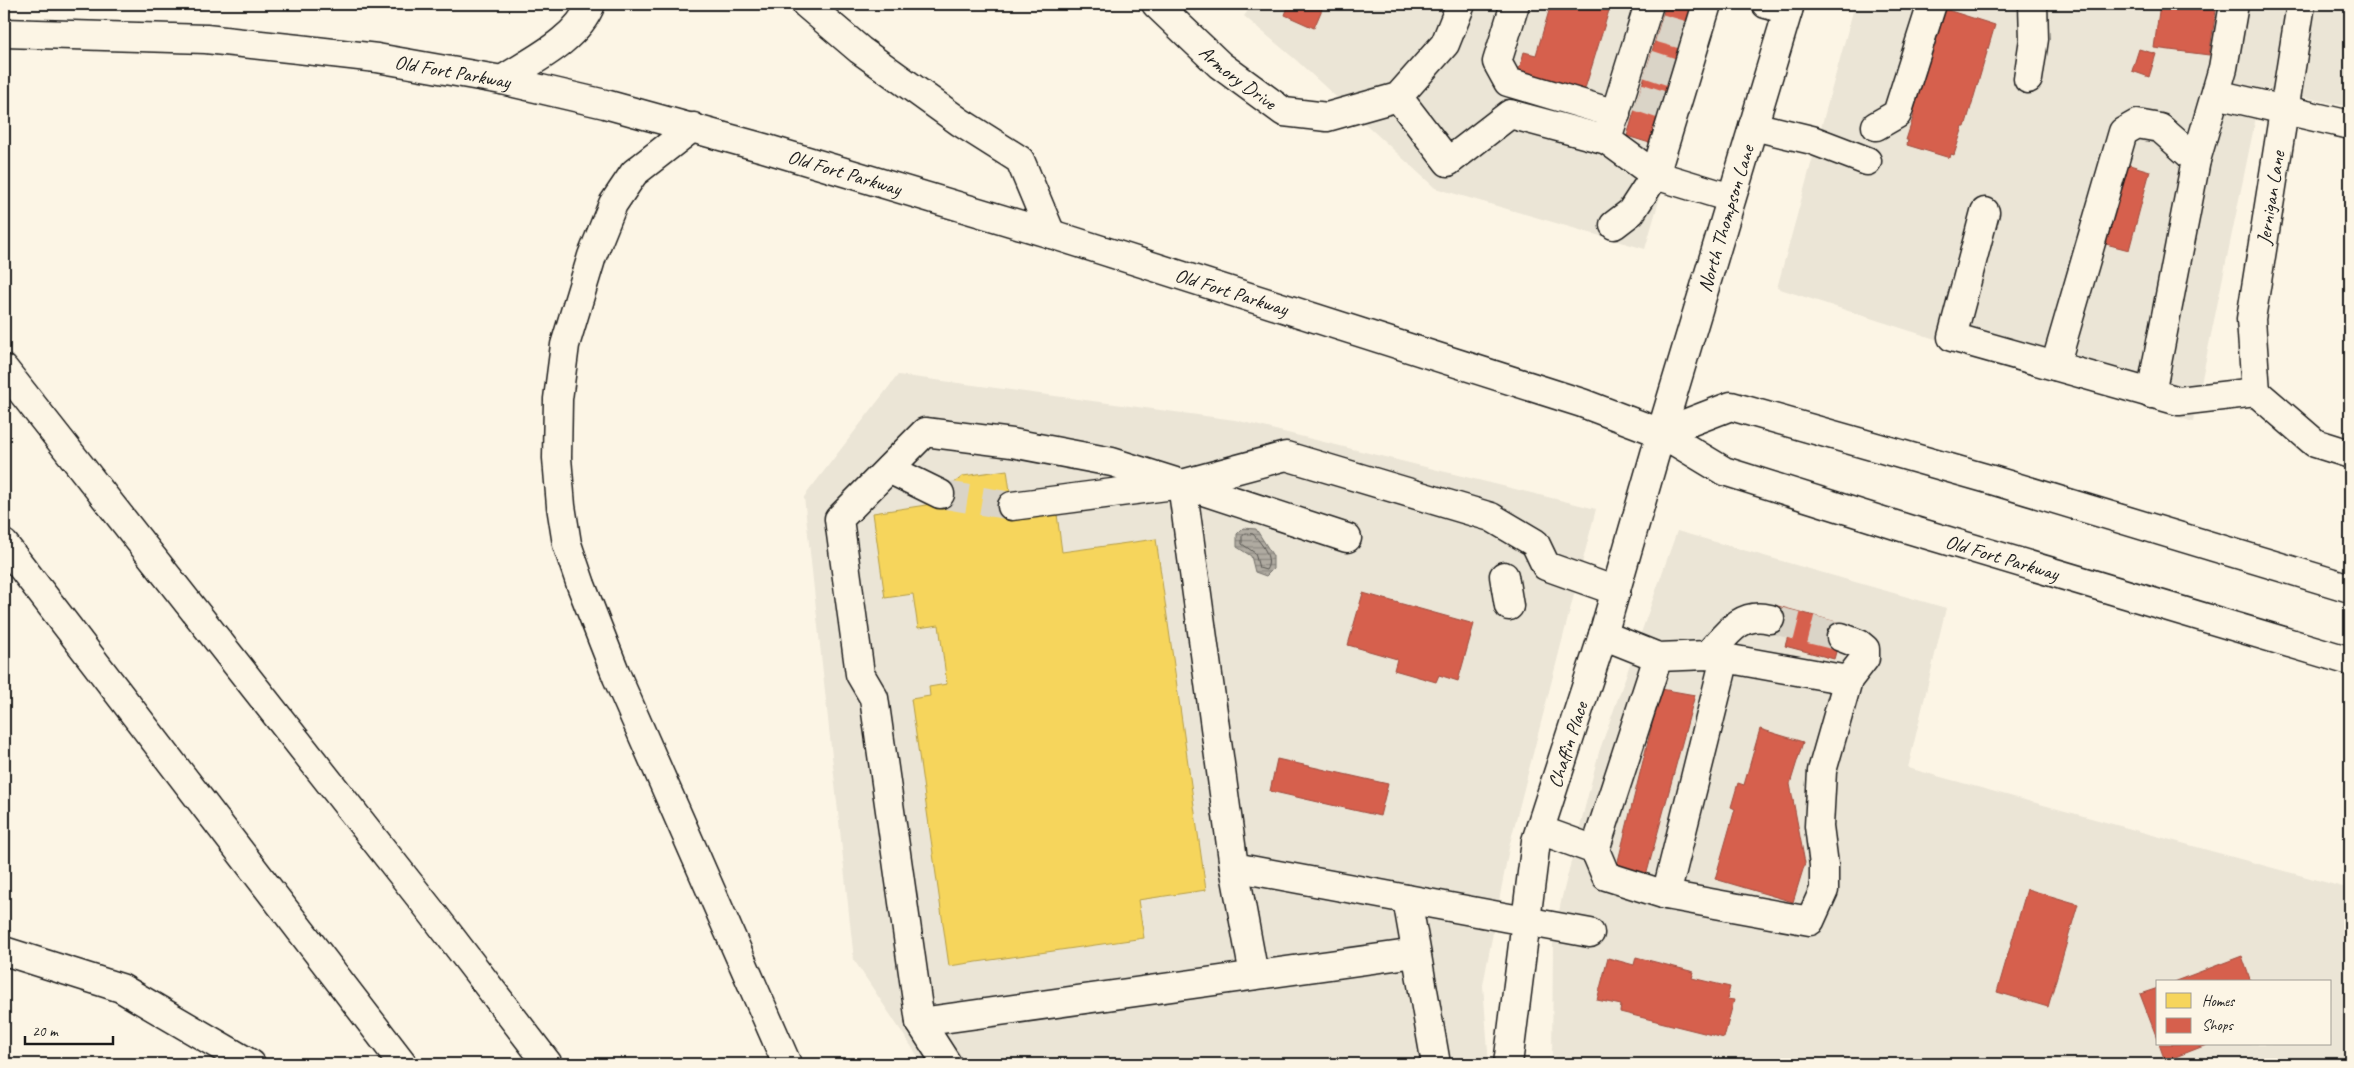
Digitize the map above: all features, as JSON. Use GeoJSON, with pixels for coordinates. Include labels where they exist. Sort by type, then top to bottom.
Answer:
{"type":"FeatureCollection","features":[{"type":"Feature","properties":{"kind":"main road"},"geometry":{"type":"LineString","coordinates":[[502,80],[561,42],[586,17],[591,4]]}},
{"type":"Feature","properties":{"kind":"main road"},"geometry":{"type":"LineString","coordinates":[[806,4],[860,50],[960,122],[1020,160],[1051,234]]}},
{"type":"Feature","properties":{"kind":"main road","name":"Armory Drive"},"geometry":{"type":"LineString","coordinates":[[1156,4],[1220,65],[1284,112],[1327,117],[1398,97]]}},
{"type":"Feature","properties":{"kind":"main road"},"geometry":{"type":"LineString","coordinates":[[1461,4],[1445,44],[1398,97],[1448,162],[1510,114],[1607,140],[1655,176],[1732,198]]}},
{"type":"Feature","properties":{"kind":"main road"},"geometry":{"type":"LineString","coordinates":[[1515,4],[1497,62],[1508,82],[1625,101]]}},
{"type":"Feature","properties":{"kind":"main road"},"geometry":{"type":"LineString","coordinates":[[1614,225],[1631,212],[1655,176],[1672,108],[1707,4]]}},
{"type":"Feature","properties":{"kind":"main road"},"geometry":{"type":"LineString","coordinates":[[1876,126],[1897,114],[1932,4]]}},
{"type":"Feature","properties":{"kind":"main road"},"geometry":{"type":"LineString","coordinates":[[2028,79],[2034,39],[2033,4]]}},
{"type":"Feature","properties":{"kind":"main road"},"geometry":{"type":"LineString","coordinates":[[2151,394],[2196,160],[2224,68],[2234,4]]}},
{"type":"Feature","properties":{"kind":"main road","name":"Jernigan Lane"},"geometry":{"type":"LineString","coordinates":[[2256,392],[2250,319],[2301,4]]}},
{"type":"Feature","properties":{"kind":"main road","name":"North Thompson Lane"},"geometry":{"type":"LineString","coordinates":[[1661,433],[1753,126],[1781,6]]}},
{"type":"Feature","properties":{"kind":"main road"},"geometry":{"type":"LineString","coordinates":[[1607,140],[1625,101],[1640,61],[1650,18]]}},
{"type":"Feature","properties":{"kind":"main road","name":"Old Fort Parkway"},"geometry":{"type":"LineString","coordinates":[[4,33],[206,40],[377,58],[502,80],[693,127],[1051,234],[1582,403],[1661,433],[1724,471],[1908,529],[2350,661]]}},
{"type":"Feature","properties":{"kind":"main road"},"geometry":{"type":"LineString","coordinates":[[2216,94],[2284,108],[2350,125]]}},
{"type":"Feature","properties":{"kind":"main road"},"geometry":{"type":"LineString","coordinates":[[2055,366],[2123,132],[2137,124],[2160,128],[2196,160]]}},
{"type":"Feature","properties":{"kind":"main road"},"geometry":{"type":"LineString","coordinates":[[1753,126],[1812,140],[1867,161]]}},
{"type":"Feature","properties":{"kind":"main road"},"geometry":{"type":"LineString","coordinates":[[693,127],[634,172],[613,204],[592,256],[565,345],[558,400],[557,458],[561,506],[570,553],[617,677],[787,1064]]}},
{"type":"Feature","properties":{"kind":"main road"},"geometry":{"type":"LineString","coordinates":[[1985,212],[1952,337],[2179,401],[2256,392],[2315,443],[2350,454]]}},
{"type":"Feature","properties":{"kind":"main road"},"geometry":{"type":"LineString","coordinates":[[4,369],[418,894],[548,1064]]}},
{"type":"Feature","properties":{"kind":"main road"},"geometry":{"type":"LineString","coordinates":[[1661,433],[1731,406],[2002,483],[2350,588]]}},
{"type":"Feature","properties":{"kind":"main road"},"geometry":{"type":"LineString","coordinates":[[947,1064],[920,1022],[874,698],[860,674],[839,519],[925,432],[1012,444],[1112,462],[1347,538]]}},
{"type":"Feature","properties":{"kind":"main road","name":"Chaffin Place"},"geometry":{"type":"LineString","coordinates":[[1508,1064],[1536,841],[1603,635],[1661,433]]}},
{"type":"Feature","properties":{"kind":"main road"},"geometry":{"type":"LineString","coordinates":[[1012,506],[1182,484],[1286,456],[1492,517],[1535,543],[1546,566],[1616,591]]}},
{"type":"Feature","properties":{"kind":"main road"},"geometry":{"type":"LineString","coordinates":[[889,469],[940,494]]}},
{"type":"Feature","properties":{"kind":"main road"},"geometry":{"type":"LineString","coordinates":[[1182,484],[1234,867],[1254,975]]}},
{"type":"Feature","properties":{"kind":"main road"},"geometry":{"type":"LineString","coordinates":[[4,544],[403,1064]]}},
{"type":"Feature","properties":{"kind":"main road"},"geometry":{"type":"LineString","coordinates":[[1504,576],[1509,606]]}},
{"type":"Feature","properties":{"kind":"main road"},"geometry":{"type":"LineString","coordinates":[[1666,894],[1717,657],[1740,621],[1759,616],[1770,619]]}},
{"type":"Feature","properties":{"kind":"main road"},"geometry":{"type":"LineString","coordinates":[[1603,635],[1658,657],[1717,657],[1848,680]]}},
{"type":"Feature","properties":{"kind":"main road"},"geometry":{"type":"LineString","coordinates":[[1658,657],[1595,850],[1606,876],[1666,894],[1810,921],[1824,890],[1824,864],[1818,826],[1822,771],[1848,680],[1865,658],[1865,649],[1859,644],[1840,637]]}},
{"type":"Feature","properties":{"kind":"main road"},"geometry":{"type":"LineString","coordinates":[[1540,830],[1595,850]]}},
{"type":"Feature","properties":{"kind":"main road"},"geometry":{"type":"LineString","coordinates":[[1234,867],[1590,933]]}},
{"type":"Feature","properties":{"kind":"main road"},"geometry":{"type":"LineString","coordinates":[[1407,899],[1436,1064]]}},
{"type":"Feature","properties":{"kind":"main road"},"geometry":{"type":"LineString","coordinates":[[4,951],[121,988],[252,1064]]}},
{"type":"Feature","properties":{"kind":"main road"},"geometry":{"type":"LineString","coordinates":[[920,1022],[1416,953]]}},
{"type":"Feature","properties":{"kind":"shaded area"},"geometry":{"type":"Polygon","coordinates":[[[1253,4],[1716,4],[1645,249],[1435,188],[1296,60],[1244,16],[1253,4]]]}},
{"type":"Feature","properties":{"kind":"shaded area"},"geometry":{"type":"Polygon","coordinates":[[[1855,4],[2350,4],[2350,107],[2262,88],[2193,422],[1777,288],[1855,4]]]}},
{"type":"Feature","properties":{"kind":"shaded area"},"geometry":{"type":"Polygon","coordinates":[[[898,375],[1235,420],[1596,509],[1510,843],[1483,985],[1489,1064],[923,1064],[854,960],[804,497],[898,375]]]}},
{"type":"Feature","properties":{"kind":"shaded area"},"geometry":{"type":"Polygon","coordinates":[[[1677,531],[1946,608],[1908,768],[2350,889],[2350,1057],[2328,1064],[1552,1064],[1553,941],[1562,897],[1599,752],[1677,531]]]}},
{"type":"Feature","properties":{"kind":"water"},"geometry":{"type":"Polygon","coordinates":[[[1243,528],[1256,529],[1273,556],[1273,569],[1266,576],[1255,572],[1251,556],[1237,547],[1237,534],[1243,528]]]}},
{"type":"Feature","properties":{"kind":"building: Homes"},"geometry":{"type":"Polygon","coordinates":[[[1007,470],[1014,519],[1057,514],[1062,552],[1156,539],[1206,890],[1138,900],[1144,938],[949,966],[911,699],[930,696],[929,687],[947,684],[939,625],[918,628],[913,594],[885,598],[873,513],[926,505],[963,476],[1007,470]]]}},
{"type":"Feature","properties":{"kind":"building: Shops"},"geometry":{"type":"Polygon","coordinates":[[[1289,4],[1332,4],[1330,9],[1323,7],[1314,28],[1285,15],[1289,4]]]}},
{"type":"Feature","properties":{"kind":"building: Shops"},"geometry":{"type":"Polygon","coordinates":[[[1551,4],[1611,4],[1583,95],[1529,78],[1530,74],[1519,70],[1524,52],[1536,55],[1551,4]]]}},
{"type":"Feature","properties":{"kind":"building: Shops"},"geometry":{"type":"Polygon","coordinates":[[[1666,4],[1699,6],[1656,145],[1627,136],[1666,4]]]}},
{"type":"Feature","properties":{"kind":"building: Shops"},"geometry":{"type":"Polygon","coordinates":[[[2160,4],[2217,4],[2209,55],[2154,48],[2160,4]]]}},
{"type":"Feature","properties":{"kind":"building: Shops"},"geometry":{"type":"Polygon","coordinates":[[[1941,8],[1995,25],[1965,127],[1963,127],[1954,155],[1951,154],[1950,158],[1907,145],[1908,140],[1906,140],[1914,115],[1905,112],[1941,8]]]}},
{"type":"Feature","properties":{"kind":"building: Shops"},"geometry":{"type":"Polygon","coordinates":[[[2139,49],[2156,54],[2149,77],[2132,71],[2139,49]]]}},
{"type":"Feature","properties":{"kind":"building: Shops"},"geometry":{"type":"Polygon","coordinates":[[[2123,163],[2150,171],[2129,250],[2098,242],[2123,163]]]}},
{"type":"Feature","properties":{"kind":"building: Shops"},"geometry":{"type":"Polygon","coordinates":[[[1363,593],[1474,624],[1458,681],[1439,675],[1436,682],[1394,670],[1397,659],[1348,645],[1363,593]]]}},
{"type":"Feature","properties":{"kind":"building: Shops"},"geometry":{"type":"Polygon","coordinates":[[[1774,605],[1844,624],[1834,659],[1785,646],[1788,636],[1767,630],[1774,605]]]}},
{"type":"Feature","properties":{"kind":"building: Shops"},"geometry":{"type":"Polygon","coordinates":[[[1661,689],[1695,695],[1646,876],[1616,869],[1661,689]]]}},
{"type":"Feature","properties":{"kind":"building: Shops"},"geometry":{"type":"Polygon","coordinates":[[[1760,729],[1803,742],[1790,784],[1805,863],[1793,902],[1715,879],[1735,809],[1731,807],[1738,783],[1744,785],[1760,729]]]}},
{"type":"Feature","properties":{"kind":"building: Shops"},"geometry":{"type":"Polygon","coordinates":[[[1277,759],[1388,784],[1380,816],[1270,791],[1277,759]]]}},
{"type":"Feature","properties":{"kind":"building: Shops"},"geometry":{"type":"Polygon","coordinates":[[[2027,889],[2078,904],[2048,1007],[1997,992],[2027,889]]]}},
{"type":"Feature","properties":{"kind":"building: Shops"},"geometry":{"type":"Polygon","coordinates":[[[2242,956],[2250,980],[2178,980],[2242,956]]]}},
{"type":"Feature","properties":{"kind":"building: Shops"},"geometry":{"type":"Polygon","coordinates":[[[1636,957],[1694,972],[1692,978],[1730,987],[1727,999],[1734,1000],[1724,1038],[1620,1012],[1621,1005],[1597,1000],[1608,958],[1634,965],[1636,957]]]}},
{"type":"Feature","properties":{"kind":"building: Shops"},"geometry":{"type":"Polygon","coordinates":[[[2156,989],[2156,1036],[2140,994],[2156,989]]]}},
{"type":"Feature","properties":{"kind":"building: Shops"},"geometry":{"type":"Polygon","coordinates":[[[2160,1046],[2204,1046],[2165,1061],[2160,1046]]]}},
{"type":"Feature","properties":{"kind":"tunnel"},"geometry":{"type":"LineString","coordinates":[[1659,28],[1690,37]]}},
{"type":"Feature","properties":{"kind":"tunnel"},"geometry":{"type":"LineString","coordinates":[[1648,64],[1678,74]]}},
{"type":"Feature","properties":{"kind":"tunnel"},"geometry":{"type":"LineString","coordinates":[[1638,97],[1668,107]]}},
{"type":"Feature","properties":{"kind":"tunnel"},"geometry":{"type":"LineString","coordinates":[[940,494],[1012,506]]}},
{"type":"Feature","properties":{"kind":"tunnel"},"geometry":{"type":"LineString","coordinates":[[1770,619],[1841,637]]}}]}
